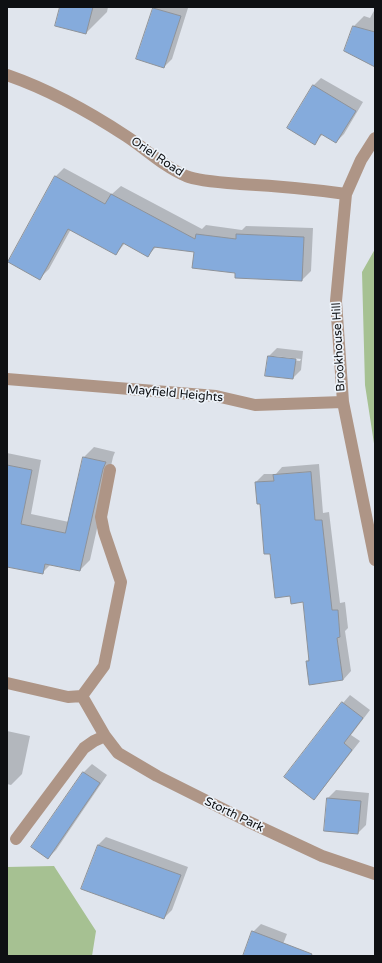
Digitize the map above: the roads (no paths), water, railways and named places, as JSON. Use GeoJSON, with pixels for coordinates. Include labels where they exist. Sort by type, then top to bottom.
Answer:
{"type":"FeatureCollection","features":[{"type":"Feature","properties":{"kind":"street","name":"Oriel Road"},"geometry":{"type":"LineString","coordinates":[[7,75],[32,84],[81,107],[127,136],[163,163],[187,177],[219,182],[313,189],[346,194]]}},
{"type":"Feature","properties":{"kind":"street","name":"Brookhouse Hill"},"geometry":{"type":"LineString","coordinates":[[375,138],[361,160],[346,194],[336,301],[342,402],[375,560]]}},
{"type":"Feature","properties":{"kind":"street","name":"Mayfield Heights"},"geometry":{"type":"LineString","coordinates":[[7,379],[216,396],[255,405],[342,402]]}},
{"type":"Feature","properties":{"kind":"street"},"geometry":{"type":"LineString","coordinates":[[7,683],[68,697],[82,696],[104,666],[121,582],[100,518],[110,470]]}},
{"type":"Feature","properties":{"kind":"street","name":"Storth Park"},"geometry":{"type":"LineString","coordinates":[[82,696],[105,736],[118,753],[157,776],[247,821],[322,856],[375,874]]}},
{"type":"Feature","properties":{"kind":"street"},"geometry":{"type":"LineString","coordinates":[[16,839],[84,748],[105,736]]}}]}
